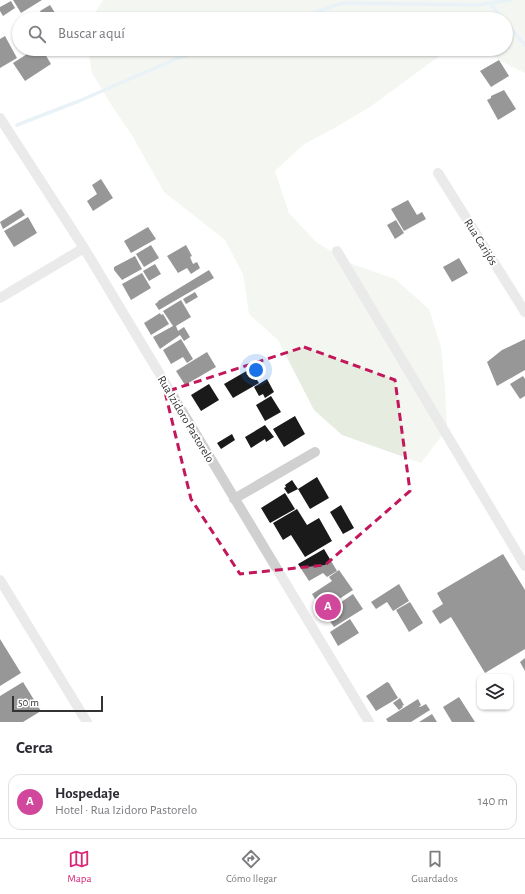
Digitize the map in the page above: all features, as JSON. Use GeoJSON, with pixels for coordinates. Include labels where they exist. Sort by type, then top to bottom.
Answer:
{"type":"FeatureCollection","features":[{"type":"Feature","properties":{"kind":"street","name":"Rua Izidoro Pastorelo"},"geometry":{"type":"LineString","coordinates":[[0,118],[84,248],[368,722]]}},
{"type":"Feature","properties":{"kind":"street","name":"Rua Carijós"},"geometry":{"type":"LineString","coordinates":[[438,173],[525,312]]}},
{"type":"Feature","properties":{"kind":"street"},"geometry":{"type":"LineString","coordinates":[[0,298],[84,248]]}},
{"type":"Feature","properties":{"kind":"street"},"geometry":{"type":"LineString","coordinates":[[337,251],[525,566]]}},
{"type":"Feature","properties":{"kind":"street"},"geometry":{"type":"LineString","coordinates":[[234,499],[315,452]]}},
{"type":"Feature","properties":{"kind":"street"},"geometry":{"type":"LineString","coordinates":[[0,580],[86,722]]}},
{"type":"Feature","properties":{"kind":"highlighted area"},"geometry":{"type":"Polygon","coordinates":[[[304,347],[395,380],[410,491],[325,565],[240,574],[191,499],[165,392],[304,347]]]}},
{"type":"Feature","properties":{"kind":"shaded area"},"geometry":{"type":"Polygon","coordinates":[[[103,0],[525,0],[525,73],[492,56],[513,56],[513,12],[95,12],[103,0]]]}},
{"type":"Feature","properties":{"kind":"shaded area"},"geometry":{"type":"Polygon","coordinates":[[[89,56],[439,56],[370,107],[303,145],[275,171],[289,213],[316,242],[352,264],[395,279],[429,309],[441,347],[447,429],[421,463],[342,435],[314,410],[278,340],[249,314],[243,274],[225,240],[164,192],[133,137],[92,73],[89,56]]]}},
{"type":"Feature","properties":{"kind":"building"},"geometry":{"type":"Polygon","coordinates":[[[13,0],[42,0],[23,12],[20,12],[13,0]]]}},
{"type":"Feature","properties":{"kind":"building"},"geometry":{"type":"Polygon","coordinates":[[[11,1],[15,8],[3,16],[0,11],[0,7],[11,1]]]}},
{"type":"Feature","properties":{"kind":"building"},"geometry":{"type":"Polygon","coordinates":[[[50,5],[54,12],[40,12],[50,5]]]}},
{"type":"Feature","properties":{"kind":"building"},"geometry":{"type":"Polygon","coordinates":[[[5,36],[12,49],[12,56],[16,56],[17,58],[0,68],[0,39],[5,36]]]}},
{"type":"Feature","properties":{"kind":"building"},"geometry":{"type":"Polygon","coordinates":[[[24,56],[46,56],[51,64],[25,81],[13,63],[24,56]]]}},
{"type":"Feature","properties":{"kind":"building"},"geometry":{"type":"Polygon","coordinates":[[[499,60],[509,76],[491,87],[480,71],[499,60]]]}},
{"type":"Feature","properties":{"kind":"building"},"geometry":{"type":"Polygon","coordinates":[[[504,90],[516,109],[498,120],[487,100],[491,98],[491,96],[504,90]]]}},
{"type":"Feature","properties":{"kind":"building"},"geometry":{"type":"Polygon","coordinates":[[[101,179],[113,198],[93,211],[87,201],[97,194],[92,185],[101,179]]]}},
{"type":"Feature","properties":{"kind":"building"},"geometry":{"type":"Polygon","coordinates":[[[408,200],[417,215],[422,212],[426,219],[404,231],[391,209],[408,200]]]}},
{"type":"Feature","properties":{"kind":"building"},"geometry":{"type":"Polygon","coordinates":[[[21,209],[25,215],[3,229],[0,222],[21,209]]]}},
{"type":"Feature","properties":{"kind":"building"},"geometry":{"type":"Polygon","coordinates":[[[28,217],[37,233],[14,247],[4,231],[28,217]]]}},
{"type":"Feature","properties":{"kind":"building"},"geometry":{"type":"Polygon","coordinates":[[[396,220],[404,233],[395,239],[387,225],[396,220]]]}},
{"type":"Feature","properties":{"kind":"building"},"geometry":{"type":"Polygon","coordinates":[[[148,227],[156,239],[131,253],[124,241],[148,227]]]}},
{"type":"Feature","properties":{"kind":"building"},"geometry":{"type":"Polygon","coordinates":[[[151,245],[159,258],[144,267],[136,254],[151,245]]]}},
{"type":"Feature","properties":{"kind":"building"},"geometry":{"type":"Polygon","coordinates":[[[186,245],[192,256],[190,257],[193,264],[197,262],[200,268],[191,274],[187,268],[178,273],[167,256],[186,245]]]}},
{"type":"Feature","properties":{"kind":"building"},"geometry":{"type":"Polygon","coordinates":[[[135,256],[142,269],[122,280],[114,270],[114,267],[135,256]]]}},
{"type":"Feature","properties":{"kind":"building"},"geometry":{"type":"Polygon","coordinates":[[[459,258],[468,273],[452,282],[443,267],[459,258]]]}},
{"type":"Feature","properties":{"kind":"building"},"geometry":{"type":"Polygon","coordinates":[[[155,264],[161,274],[149,281],[143,271],[155,264]]]}},
{"type":"Feature","properties":{"kind":"building"},"geometry":{"type":"Polygon","coordinates":[[[209,270],[214,278],[159,310],[155,304],[158,301],[209,270]]]}},
{"type":"Feature","properties":{"kind":"building"},"geometry":{"type":"Polygon","coordinates":[[[142,273],[151,288],[131,300],[122,284],[142,273]]]}},
{"type":"Feature","properties":{"kind":"building"},"geometry":{"type":"Polygon","coordinates":[[[195,292],[198,297],[186,304],[183,299],[195,292]]]}},
{"type":"Feature","properties":{"kind":"building"},"geometry":{"type":"Polygon","coordinates":[[[181,300],[191,317],[176,326],[178,331],[184,327],[190,337],[184,341],[180,335],[160,349],[153,337],[173,326],[163,311],[181,300]]]}},
{"type":"Feature","properties":{"kind":"building"},"geometry":{"type":"Polygon","coordinates":[[[160,313],[161,315],[163,314],[169,324],[151,335],[144,323],[160,313]]]}},
{"type":"Feature","properties":{"kind":"building"},"geometry":{"type":"Polygon","coordinates":[[[181,339],[193,359],[187,363],[183,357],[171,364],[163,350],[181,339]]]}},
{"type":"Feature","properties":{"kind":"building"},"geometry":{"type":"Polygon","coordinates":[[[525,339],[525,370],[497,386],[487,362],[502,350],[525,339]]]}},
{"type":"Feature","properties":{"kind":"building"},"geometry":{"type":"Polygon","coordinates":[[[207,352],[216,367],[185,385],[176,371],[207,352]]]}},
{"type":"Feature","properties":{"kind":"building"},"geometry":{"type":"Polygon","coordinates":[[[250,369],[259,383],[233,398],[224,384],[250,369]]]}},
{"type":"Feature","properties":{"kind":"building"},"geometry":{"type":"Polygon","coordinates":[[[523,376],[525,379],[525,396],[520,399],[510,384],[523,376]]]}},
{"type":"Feature","properties":{"kind":"building"},"geometry":{"type":"Polygon","coordinates":[[[267,379],[274,392],[265,398],[263,394],[259,396],[254,387],[267,379]]]}},
{"type":"Feature","properties":{"kind":"building"},"geometry":{"type":"Polygon","coordinates":[[[209,384],[219,400],[201,411],[191,395],[209,384]]]}},
{"type":"Feature","properties":{"kind":"building"},"geometry":{"type":"Polygon","coordinates":[[[271,396],[281,412],[265,421],[256,405],[271,396]]]}},
{"type":"Feature","properties":{"kind":"building"},"geometry":{"type":"Polygon","coordinates":[[[295,416],[305,434],[284,447],[273,429],[295,416]]]}},
{"type":"Feature","properties":{"kind":"building"},"geometry":{"type":"Polygon","coordinates":[[[265,425],[274,437],[266,442],[265,439],[251,448],[245,437],[265,425]]]}},
{"type":"Feature","properties":{"kind":"building"},"geometry":{"type":"Polygon","coordinates":[[[232,434],[235,440],[221,449],[217,443],[232,434]]]}},
{"type":"Feature","properties":{"kind":"building"},"geometry":{"type":"Polygon","coordinates":[[[317,477],[329,498],[310,509],[298,489],[317,477]]]}},
{"type":"Feature","properties":{"kind":"building"},"geometry":{"type":"Polygon","coordinates":[[[292,480],[298,489],[288,494],[284,488],[286,487],[285,485],[292,480]]]}},
{"type":"Feature","properties":{"kind":"building"},"geometry":{"type":"Polygon","coordinates":[[[285,493],[295,509],[270,523],[261,508],[285,493]]]}},
{"type":"Feature","properties":{"kind":"building"},"geometry":{"type":"Polygon","coordinates":[[[341,505],[354,528],[343,534],[330,512],[341,505]]]}},
{"type":"Feature","properties":{"kind":"building"},"geometry":{"type":"Polygon","coordinates":[[[297,509],[307,525],[319,518],[332,541],[305,557],[291,535],[283,540],[273,523],[297,509]]]}},
{"type":"Feature","properties":{"kind":"building"},"geometry":{"type":"Polygon","coordinates":[[[324,549],[337,571],[327,577],[323,573],[309,581],[298,564],[324,549]]]}},
{"type":"Feature","properties":{"kind":"building"},"geometry":{"type":"Polygon","coordinates":[[[503,554],[525,590],[525,649],[485,673],[451,617],[440,624],[432,611],[443,604],[437,593],[503,554]]]}},
{"type":"Feature","properties":{"kind":"building"},"geometry":{"type":"Polygon","coordinates":[[[339,570],[353,590],[322,610],[312,594],[332,581],[329,577],[339,570]]]}},
{"type":"Feature","properties":{"kind":"building"},"geometry":{"type":"Polygon","coordinates":[[[399,584],[409,601],[393,611],[387,602],[376,609],[371,602],[399,584]]]}},
{"type":"Feature","properties":{"kind":"building"},"geometry":{"type":"Polygon","coordinates":[[[353,594],[363,609],[334,627],[327,617],[333,613],[331,609],[353,594]]]}},
{"type":"Feature","properties":{"kind":"building"},"geometry":{"type":"Polygon","coordinates":[[[410,602],[423,623],[409,632],[396,610],[410,602]]]}},
{"type":"Feature","properties":{"kind":"building"},"geometry":{"type":"Polygon","coordinates":[[[350,619],[359,633],[338,646],[330,632],[350,619]]]}},
{"type":"Feature","properties":{"kind":"building"},"geometry":{"type":"Polygon","coordinates":[[[0,639],[21,673],[0,686],[0,639]]]}},
{"type":"Feature","properties":{"kind":"building"},"geometry":{"type":"Polygon","coordinates":[[[525,658],[525,671],[520,662],[525,658]]]}},
{"type":"Feature","properties":{"kind":"building"},"geometry":{"type":"Polygon","coordinates":[[[23,682],[41,711],[23,722],[0,722],[0,696],[23,682]]]}},
{"type":"Feature","properties":{"kind":"building"},"geometry":{"type":"Polygon","coordinates":[[[387,682],[398,698],[376,711],[366,696],[387,682]]]}},
{"type":"Feature","properties":{"kind":"building"},"geometry":{"type":"Polygon","coordinates":[[[459,697],[475,722],[452,722],[443,707],[459,697]]]}},
{"type":"Feature","properties":{"kind":"building"},"geometry":{"type":"Polygon","coordinates":[[[400,698],[404,705],[399,710],[393,703],[400,698]]]}},
{"type":"Feature","properties":{"kind":"building"},"geometry":{"type":"Polygon","coordinates":[[[418,699],[421,705],[419,707],[426,704],[430,710],[411,722],[388,722],[386,719],[418,699]]]}},
{"type":"Feature","properties":{"kind":"building"},"geometry":{"type":"Polygon","coordinates":[[[432,714],[437,722],[419,722],[432,714]]]}},
{"type":"Feature","properties":{"kind":"waterway"},"geometry":{"type":"LineString","coordinates":[[316,12],[343,3],[479,5],[510,0]]}},
{"type":"Feature","properties":{"kind":"waterway"},"geometry":{"type":"LineString","coordinates":[[490,3],[497,12]]}},
{"type":"Feature","properties":{"kind":"waterway"},"geometry":{"type":"LineString","coordinates":[[513,31],[525,45]]}},
{"type":"Feature","properties":{"kind":"waterway"},"geometry":{"type":"LineString","coordinates":[[17,125],[79,101],[184,56]]}},
{"type":"Feature","properties":{"kind":"place","name":"Hospedaje"},"geometry":{"type":"Point","coordinates":[328,607]}}]}
